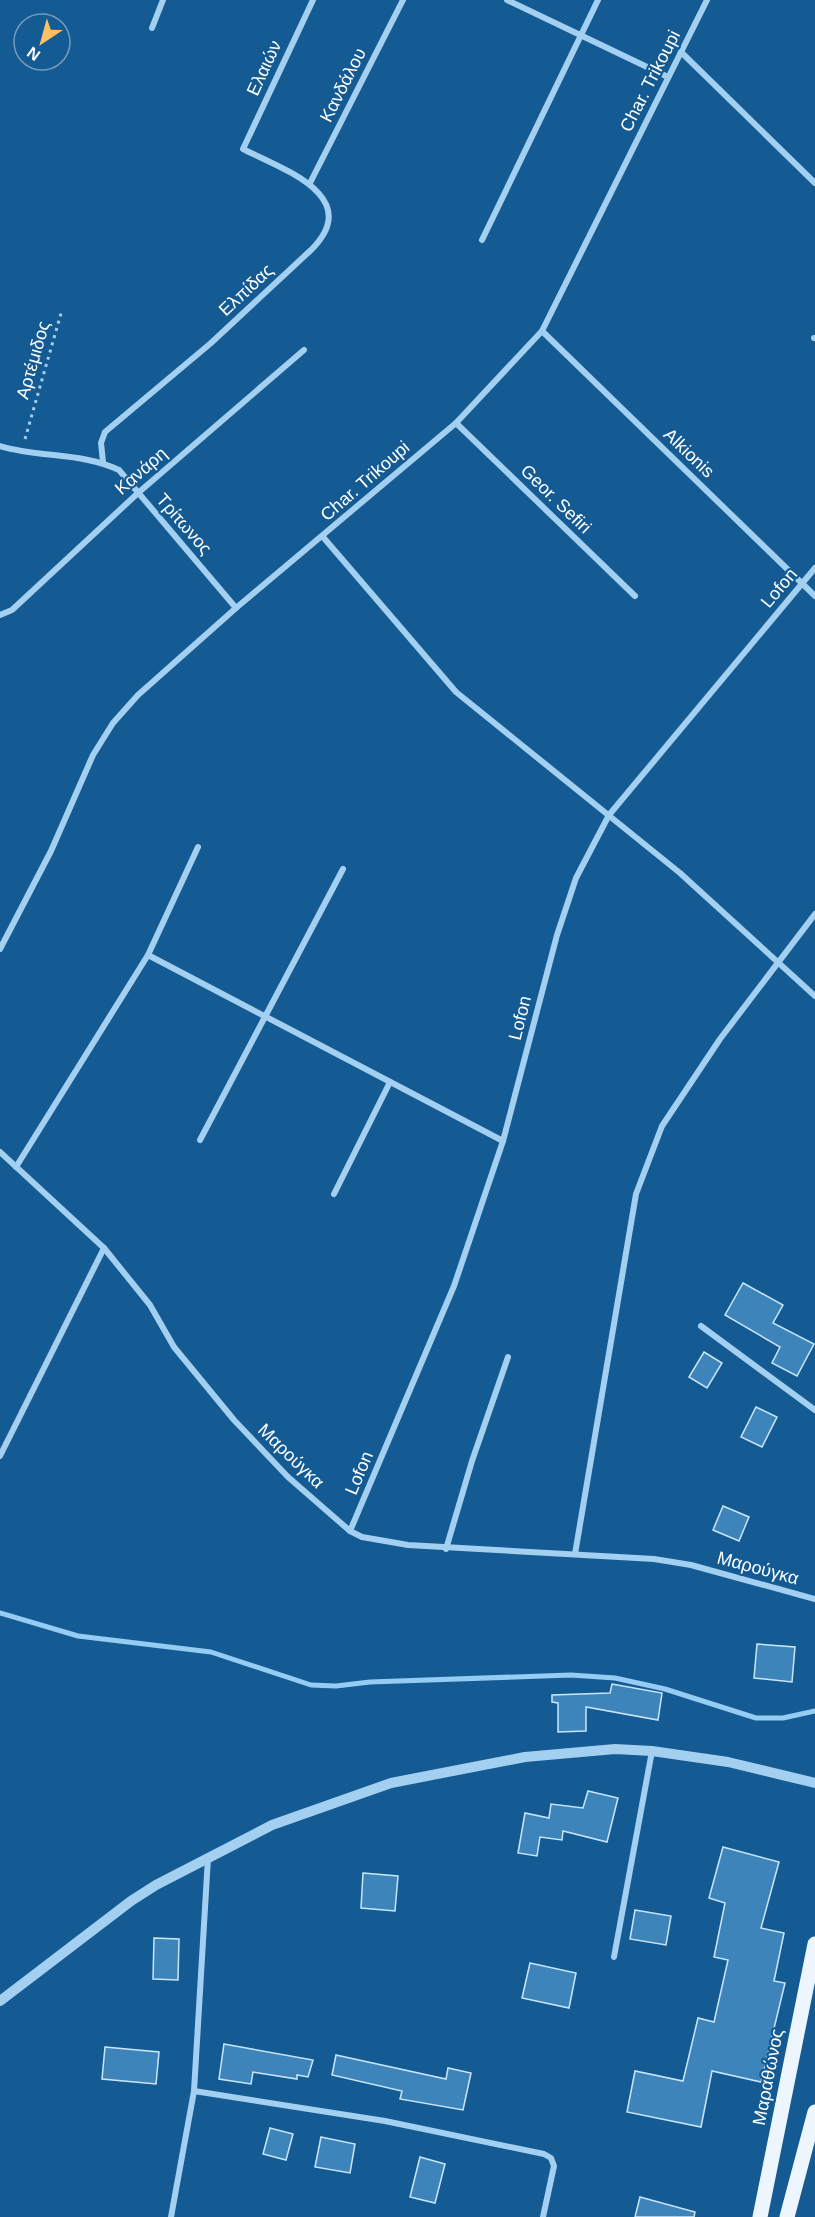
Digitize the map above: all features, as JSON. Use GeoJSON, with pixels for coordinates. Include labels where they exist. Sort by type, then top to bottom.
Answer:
{"type":"FeatureCollection","features":[{"type":"Feature","properties":{"kind":"main road","name":"Μαραθώνος"},"geometry":{"type":"LineString","coordinates":[[760,2217],[815,1944]]}},
{"type":"Feature","properties":{"kind":"main road"},"geometry":{"type":"LineString","coordinates":[[787,2217],[815,2115]]}},
{"type":"Feature","properties":{"kind":"street"},"geometry":{"type":"LineString","coordinates":[[152,28],[163,0]]}},
{"type":"Feature","properties":{"kind":"street","name":"Ελαιών"},"geometry":{"type":"LineString","coordinates":[[243,149],[313,0]]}},
{"type":"Feature","properties":{"kind":"street","name":"Κανδάλου"},"geometry":{"type":"LineString","coordinates":[[310,183],[403,0]]}},
{"type":"Feature","properties":{"kind":"street"},"geometry":{"type":"LineString","coordinates":[[507,0],[668,77]]}},
{"type":"Feature","properties":{"kind":"street"},"geometry":{"type":"LineString","coordinates":[[482,240],[598,0]]}},
{"type":"Feature","properties":{"kind":"street","name":"Char. Trikoupi"},"geometry":{"type":"LineString","coordinates":[[0,949],[51,851],[93,755],[113,723],[138,695],[236,608],[456,423],[542,331],[707,0]]}},
{"type":"Feature","properties":{"kind":"street"},"geometry":{"type":"LineString","coordinates":[[681,52],[815,183]]}},
{"type":"Feature","properties":{"kind":"street","name":"Ελπίδας"},"geometry":{"type":"LineString","coordinates":[[103,462],[101,443],[105,432],[211,342],[322,239],[329,224],[325,201],[310,183],[243,149]]}},
{"type":"Feature","properties":{"kind":"street","name":"Alkionis"},"geometry":{"type":"LineString","coordinates":[[542,331],[815,596]]}},
{"type":"Feature","properties":{"kind":"street","name":"Κανάρη"},"geometry":{"type":"LineString","coordinates":[[0,615],[12,610],[138,493],[304,350]]}},
{"type":"Feature","properties":{"kind":"street","name":"Geor. Sefiri"},"geometry":{"type":"LineString","coordinates":[[456,423],[635,596]]}},
{"type":"Feature","properties":{"kind":"street","name":"Τρίτωνος"},"geometry":{"type":"LineString","coordinates":[[0,446],[21,452],[59,454],[103,462],[119,470],[236,608]]}},
{"type":"Feature","properties":{"kind":"street"},"geometry":{"type":"LineString","coordinates":[[323,537],[456,692],[680,873],[815,996]]}},
{"type":"Feature","properties":{"kind":"street","name":"Lofon"},"geometry":{"type":"LineString","coordinates":[[350,1531],[454,1286],[503,1141],[556,935],[576,878],[609,815],[815,568]]}},
{"type":"Feature","properties":{"kind":"street"},"geometry":{"type":"LineString","coordinates":[[16,1167],[148,955],[198,847]]}},
{"type":"Feature","properties":{"kind":"street"},"geometry":{"type":"LineString","coordinates":[[200,1140],[267,1018],[343,869]]}},
{"type":"Feature","properties":{"kind":"street"},"geometry":{"type":"LineString","coordinates":[[575,1554],[636,1194],[662,1126],[720,1039],[776,962],[815,914]]}},
{"type":"Feature","properties":{"kind":"street"},"geometry":{"type":"LineString","coordinates":[[148,955],[503,1141]]}},
{"type":"Feature","properties":{"kind":"street"},"geometry":{"type":"LineString","coordinates":[[334,1194],[390,1082]]}},
{"type":"Feature","properties":{"kind":"street","name":"Μαρούγκα"},"geometry":{"type":"LineString","coordinates":[[0,1152],[104,1248],[150,1305],[174,1347],[234,1420],[288,1477],[350,1531],[362,1537],[446,1549],[614,1555],[682,1564],[815,1599]]}},
{"type":"Feature","properties":{"kind":"street"},"geometry":{"type":"LineString","coordinates":[[0,1456],[104,1248]]}},
{"type":"Feature","properties":{"kind":"street"},"geometry":{"type":"LineString","coordinates":[[701,1326],[815,1410]]}},
{"type":"Feature","properties":{"kind":"street"},"geometry":{"type":"LineString","coordinates":[[446,1549],[472,1461],[508,1357]]}},
{"type":"Feature","properties":{"kind":"street"},"geometry":{"type":"LineString","coordinates":[[0,2001],[130,1901],[272,1824],[391,1783],[525,1757],[615,1749],[652,1751],[749,1767],[815,1784]]}},
{"type":"Feature","properties":{"kind":"street"},"geometry":{"type":"LineString","coordinates":[[614,1958],[652,1751]]}},
{"type":"Feature","properties":{"kind":"street"},"geometry":{"type":"LineString","coordinates":[[171,2217],[194,2091],[208,1858]]}},
{"type":"Feature","properties":{"kind":"street"},"geometry":{"type":"LineString","coordinates":[[194,2091],[385,2121],[544,2154],[551,2158],[554,2166],[543,2217]]}},
{"type":"Feature","properties":{"kind":"path","name":"Αρτέμιδος"},"geometry":{"type":"LineString","coordinates":[[21,452],[62,310]]}},
{"type":"Feature","properties":{"kind":"building"},"geometry":{"type":"Polygon","coordinates":[[[743,1283],[783,1305],[773,1323],[814,1344],[797,1376],[772,1363],[780,1347],[725,1315],[743,1283]]]}},
{"type":"Feature","properties":{"kind":"building"},"geometry":{"type":"Polygon","coordinates":[[[704,1352],[722,1363],[707,1388],[689,1377],[704,1352]]]}},
{"type":"Feature","properties":{"kind":"building"},"geometry":{"type":"Polygon","coordinates":[[[756,1407],[777,1417],[762,1447],[741,1437],[756,1407]]]}},
{"type":"Feature","properties":{"kind":"building"},"geometry":{"type":"Polygon","coordinates":[[[723,1506],[749,1517],[739,1541],[713,1530],[723,1506]]]}},
{"type":"Feature","properties":{"kind":"building"},"geometry":{"type":"Polygon","coordinates":[[[757,1644],[795,1647],[792,1682],[754,1678],[757,1644]]]}},
{"type":"Feature","properties":{"kind":"building"},"geometry":{"type":"Polygon","coordinates":[[[612,1684],[662,1693],[658,1720],[586,1707],[586,1731],[558,1732],[558,1703],[552,1702],[552,1695],[610,1693],[612,1684]]]}},
{"type":"Feature","properties":{"kind":"building"},"geometry":{"type":"Polygon","coordinates":[[[588,1791],[618,1798],[607,1842],[563,1831],[562,1840],[540,1837],[537,1856],[518,1853],[525,1813],[549,1818],[551,1804],[583,1808],[588,1791]]]}},
{"type":"Feature","properties":{"kind":"building"},"geometry":{"type":"Polygon","coordinates":[[[723,1847],[779,1862],[761,1928],[784,1933],[774,1981],[785,1983],[761,2082],[712,2071],[701,2127],[627,2112],[635,2071],[683,2081],[698,2018],[714,2022],[728,1960],[714,1957],[725,1903],[709,1898],[723,1847]]]}},
{"type":"Feature","properties":{"kind":"building"},"geometry":{"type":"Polygon","coordinates":[[[363,1873],[398,1876],[395,1911],[361,1908],[363,1873]]]}},
{"type":"Feature","properties":{"kind":"building"},"geometry":{"type":"Polygon","coordinates":[[[635,1910],[671,1916],[666,1945],[630,1939],[635,1910]]]}},
{"type":"Feature","properties":{"kind":"building"},"geometry":{"type":"Polygon","coordinates":[[[154,1938],[179,1939],[178,1980],[153,1979],[154,1938]]]}},
{"type":"Feature","properties":{"kind":"building"},"geometry":{"type":"Polygon","coordinates":[[[530,1963],[576,1973],[569,2008],[522,1998],[530,1963]]]}},
{"type":"Feature","properties":{"kind":"building"},"geometry":{"type":"Polygon","coordinates":[[[224,2044],[313,2060],[308,2077],[297,2075],[297,2079],[253,2072],[251,2084],[219,2079],[224,2044]]]}},
{"type":"Feature","properties":{"kind":"building"},"geometry":{"type":"Polygon","coordinates":[[[105,2047],[159,2052],[156,2084],[102,2079],[105,2047]]]}},
{"type":"Feature","properties":{"kind":"building"},"geometry":{"type":"Polygon","coordinates":[[[336,2055],[446,2079],[448,2068],[471,2073],[463,2110],[400,2099],[402,2091],[332,2075],[336,2055]]]}},
{"type":"Feature","properties":{"kind":"building"},"geometry":{"type":"Polygon","coordinates":[[[270,2128],[293,2134],[286,2160],[263,2154],[270,2128]]]}},
{"type":"Feature","properties":{"kind":"building"},"geometry":{"type":"Polygon","coordinates":[[[321,2137],[355,2144],[350,2173],[315,2167],[321,2137]]]}},
{"type":"Feature","properties":{"kind":"building"},"geometry":{"type":"Polygon","coordinates":[[[420,2157],[445,2164],[435,2203],[410,2197],[420,2157]]]}},
{"type":"Feature","properties":{"kind":"building"},"geometry":{"type":"Polygon","coordinates":[[[640,2197],[695,2212],[694,2217],[635,2217],[640,2197]]]}},
{"type":"Feature","properties":{"kind":"waterway"},"geometry":{"type":"LineString","coordinates":[[0,1613],[78,1636],[211,1652],[311,1685],[336,1686],[370,1682],[571,1675],[615,1678],[665,1689],[756,1718],[783,1718],[815,1711]]}}]}
